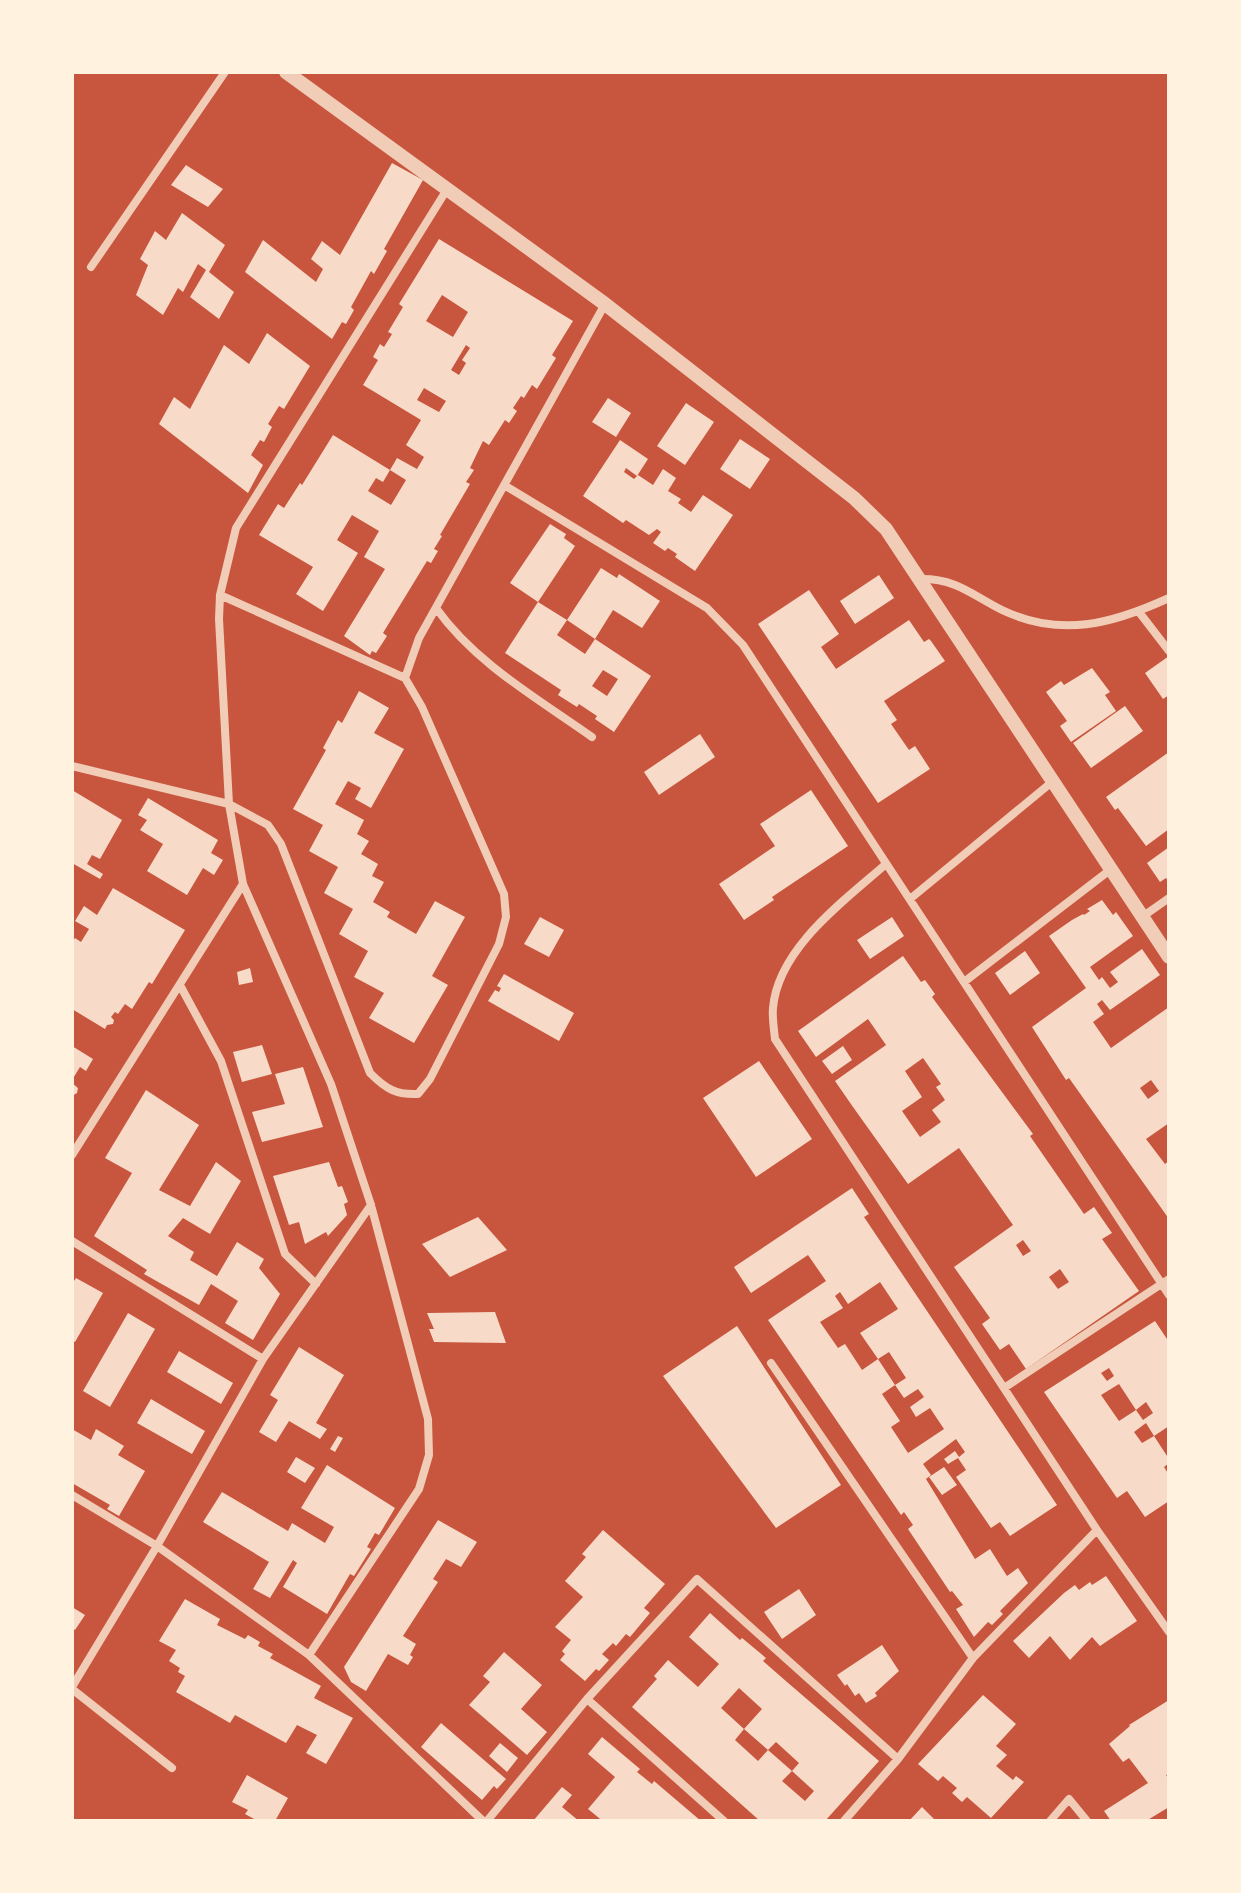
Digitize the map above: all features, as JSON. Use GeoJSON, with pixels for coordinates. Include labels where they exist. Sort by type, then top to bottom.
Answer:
{"type":"FeatureCollection","features":[{"type":"Feature","properties":{"kind":"street"},"geometry":{"type":"LineString","coordinates":[[91,267],[225,72]]}},
{"type":"Feature","properties":{"kind":"street"},"geometry":{"type":"LineString","coordinates":[[286,72],[605,304],[854,498],[886,529],[922,579],[1169,957]]}},
{"type":"Feature","properties":{"kind":"street"},"geometry":{"type":"LineString","coordinates":[[309,1655],[419,1489],[429,1455],[428,1419],[371,1205],[331,1084],[243,884],[229,804],[220,595],[236,528],[446,191]]}},
{"type":"Feature","properties":{"kind":"street"},"geometry":{"type":"LineString","coordinates":[[405,678],[419,638],[605,304]]}},
{"type":"Feature","properties":{"kind":"street"},"geometry":{"type":"LineString","coordinates":[[504,485],[707,608],[743,645],[1166,1282],[1169,1295]]}},
{"type":"Feature","properties":{"kind":"street"},"geometry":{"type":"LineString","coordinates":[[922,579],[941,579],[957,584],[1003,610],[1039,624],[1087,626],[1139,612],[1169,598]]}},
{"type":"Feature","properties":{"kind":"street"},"geometry":{"type":"LineString","coordinates":[[72,766],[229,804],[268,825],[281,844],[370,1073],[385,1088],[402,1095],[418,1094],[430,1079],[499,944],[506,917],[504,894],[422,707],[405,678],[220,595]]}},
{"type":"Feature","properties":{"kind":"street"},"geometry":{"type":"LineString","coordinates":[[436,608],[455,634],[478,655],[592,737]]}},
{"type":"Feature","properties":{"kind":"street"},"geometry":{"type":"LineString","coordinates":[[1139,612],[1169,651]]}},
{"type":"Feature","properties":{"kind":"street"},"geometry":{"type":"LineString","coordinates":[[910,899],[1052,782]]}},
{"type":"Feature","properties":{"kind":"street"},"geometry":{"type":"LineString","coordinates":[[886,864],[811,931],[781,977],[773,1007],[775,1039],[1097,1530],[1169,1632]]}},
{"type":"Feature","properties":{"kind":"street"},"geometry":{"type":"LineString","coordinates":[[964,982],[1110,870]]}},
{"type":"Feature","properties":{"kind":"street"},"geometry":{"type":"LineString","coordinates":[[72,1155],[181,987],[243,884]]}},
{"type":"Feature","properties":{"kind":"street"},"geometry":{"type":"LineString","coordinates":[[1142,917],[1169,898]]}},
{"type":"Feature","properties":{"kind":"street"},"geometry":{"type":"LineString","coordinates":[[181,987],[221,1061],[285,1254],[316,1284]]}},
{"type":"Feature","properties":{"kind":"street"},"geometry":{"type":"LineString","coordinates":[[172,1768],[72,1688],[263,1359],[371,1205]]}},
{"type":"Feature","properties":{"kind":"street"},"geometry":{"type":"LineString","coordinates":[[72,1241],[263,1359]]}},
{"type":"Feature","properties":{"kind":"street"},"geometry":{"type":"LineString","coordinates":[[1004,1388],[1166,1282]]}},
{"type":"Feature","properties":{"kind":"street"},"geometry":{"type":"LineString","coordinates":[[771,1363],[973,1658]]}},
{"type":"Feature","properties":{"kind":"street"},"geometry":{"type":"LineString","coordinates":[[72,1495],[157,1546],[309,1655],[485,1821],[587,1699],[697,1579],[898,1759]]}},
{"type":"Feature","properties":{"kind":"street"},"geometry":{"type":"LineString","coordinates":[[844,1821],[898,1759],[973,1658],[1097,1530]]}},
{"type":"Feature","properties":{"kind":"street"},"geometry":{"type":"LineString","coordinates":[[587,1699],[724,1821]]}},
{"type":"Feature","properties":{"kind":"street"},"geometry":{"type":"LineString","coordinates":[[1050,1821],[1069,1799],[1087,1821]]}},
{"type":"Feature","properties":{"kind":"building"},"geometry":{"type":"Polygon","coordinates":[[[392,163],[423,180],[384,249],[387,251],[374,274],[371,271],[351,307],[354,310],[346,324],[342,322],[332,339],[245,272],[263,240],[316,282],[323,269],[311,259],[322,241],[340,255],[392,163]]]}},
{"type":"Feature","properties":{"kind":"building"},"geometry":{"type":"Polygon","coordinates":[[[186,165],[223,189],[208,207],[171,185],[186,165]]]}},
{"type":"Feature","properties":{"kind":"building"},"geometry":{"type":"Polygon","coordinates":[[[182,213],[225,245],[209,272],[234,292],[219,319],[190,297],[206,270],[198,264],[183,292],[178,288],[163,315],[136,295],[148,265],[140,259],[155,231],[166,240],[182,213]]]}},
{"type":"Feature","properties":{"kind":"building"},"geometry":{"type":"Polygon","coordinates":[[[439,239],[573,321],[552,355],[556,358],[537,389],[532,385],[524,398],[521,396],[513,408],[517,411],[509,423],[505,420],[489,445],[483,441],[470,468],[474,470],[466,482],[470,484],[434,549],[438,551],[431,563],[427,561],[383,633],[387,636],[376,653],[372,651],[370,655],[344,636],[385,569],[364,557],[379,531],[352,515],[337,540],[358,553],[323,611],[296,594],[313,567],[259,535],[278,504],[284,508],[300,483],[302,485],[333,435],[390,470],[397,458],[417,469],[424,457],[406,445],[421,420],[363,385],[378,360],[373,357],[380,344],[384,347],[392,334],[388,332],[403,307],[399,304],[439,239]],[[442,295],[426,321],[453,337],[468,312],[442,295]],[[466,345],[451,370],[459,375],[466,363],[462,360],[470,348],[466,345]],[[424,388],[417,400],[439,412],[446,401],[424,388]],[[390,470],[383,482],[376,478],[368,491],[391,505],[406,480],[390,470]]]}},
{"type":"Feature","properties":{"kind":"building"},"geometry":{"type":"Polygon","coordinates":[[[267,333],[310,366],[284,409],[279,406],[268,424],[272,427],[264,442],[260,440],[251,455],[263,465],[248,493],[159,424],[174,397],[190,409],[224,345],[249,364],[267,333]]]}},
{"type":"Feature","properties":{"kind":"building"},"geometry":{"type":"Polygon","coordinates":[[[608,398],[631,413],[616,437],[592,422],[608,398]]]}},
{"type":"Feature","properties":{"kind":"building"},"geometry":{"type":"Polygon","coordinates":[[[686,403],[714,422],[685,465],[657,446],[686,403]]]}},
{"type":"Feature","properties":{"kind":"building"},"geometry":{"type":"Polygon","coordinates":[[[740,439],[770,459],[750,489],[720,469],[740,439]]]}},
{"type":"Feature","properties":{"kind":"building"},"geometry":{"type":"Polygon","coordinates":[[[620,440],[648,459],[637,476],[653,485],[663,469],[676,478],[668,491],[681,499],[678,503],[691,512],[703,495],[733,515],[695,571],[668,548],[665,551],[653,543],[661,532],[657,529],[649,535],[626,520],[623,523],[583,496],[620,440]],[[626,468],[624,472],[634,479],[637,476],[626,468]]]}},
{"type":"Feature","properties":{"kind":"building"},"geometry":{"type":"Polygon","coordinates":[[[550,524],[566,534],[564,538],[575,546],[538,602],[510,583],[550,524]]]}},
{"type":"Feature","properties":{"kind":"building"},"geometry":{"type":"Polygon","coordinates":[[[601,568],[617,578],[619,574],[660,601],[642,628],[613,610],[595,639],[567,620],[601,568]]]}},
{"type":"Feature","properties":{"kind":"building"},"geometry":{"type":"Polygon","coordinates":[[[879,575],[894,598],[855,624],[840,601],[879,575]]]}},
{"type":"Feature","properties":{"kind":"building"},"geometry":{"type":"Polygon","coordinates":[[[809,590],[839,634],[821,647],[836,669],[909,620],[924,642],[929,639],[945,661],[884,701],[897,720],[891,724],[909,750],[915,746],[930,769],[878,803],[758,624],[809,590]]]}},
{"type":"Feature","properties":{"kind":"building"},"geometry":{"type":"Polygon","coordinates":[[[538,602],[567,620],[557,635],[585,654],[595,639],[651,676],[614,732],[595,719],[597,716],[558,695],[561,690],[505,653],[538,602]],[[603,670],[592,686],[607,696],[618,679],[603,670]]]}},
{"type":"Feature","properties":{"kind":"building"},"geometry":{"type":"Polygon","coordinates":[[[1169,656],[1169,695],[1163,699],[1145,673],[1169,656]]]}},
{"type":"Feature","properties":{"kind":"building"},"geometry":{"type":"Polygon","coordinates":[[[1092,668],[1110,692],[1105,695],[1116,711],[1071,742],[1060,726],[1067,721],[1046,692],[1061,681],[1064,685],[1092,668]]]}},
{"type":"Feature","properties":{"kind":"building"},"geometry":{"type":"Polygon","coordinates":[[[359,691],[389,708],[374,733],[404,749],[371,808],[355,799],[361,788],[348,781],[335,804],[364,820],[357,834],[369,841],[361,854],[378,864],[372,876],[384,882],[373,902],[390,912],[387,917],[416,934],[435,901],[465,917],[432,976],[448,985],[414,1043],[369,1018],[384,993],[354,977],[368,951],[339,934],[353,909],[324,893],[338,867],[309,851],[323,825],[293,809],[326,750],[323,748],[338,720],[342,723],[359,691]]]}},
{"type":"Feature","properties":{"kind":"building"},"geometry":{"type":"Polygon","coordinates":[[[1125,706],[1143,731],[1091,768],[1073,743],[1125,706]]]}},
{"type":"Feature","properties":{"kind":"building"},"geometry":{"type":"Polygon","coordinates":[[[700,734],[715,757],[659,795],[644,772],[700,734]]]}},
{"type":"Feature","properties":{"kind":"building"},"geometry":{"type":"Polygon","coordinates":[[[1169,752],[1169,829],[1146,846],[1106,797],[1169,752]]]}},
{"type":"Feature","properties":{"kind":"building"},"geometry":{"type":"Polygon","coordinates":[[[72,790],[122,820],[100,859],[92,855],[87,864],[103,874],[100,879],[72,863],[72,790]]]}},
{"type":"Feature","properties":{"kind":"building"},"geometry":{"type":"Polygon","coordinates":[[[811,790],[848,846],[772,897],[774,900],[744,920],[719,884],[775,846],[760,824],[811,790]]]}},
{"type":"Feature","properties":{"kind":"building"},"geometry":{"type":"Polygon","coordinates":[[[148,798],[218,840],[211,853],[223,860],[214,875],[203,868],[187,895],[147,871],[163,844],[140,830],[147,820],[138,815],[148,798]]]}},
{"type":"Feature","properties":{"kind":"building"},"geometry":{"type":"Polygon","coordinates":[[[1169,847],[1169,882],[1166,878],[1160,882],[1147,863],[1169,847]]]}},
{"type":"Feature","properties":{"kind":"building"},"geometry":{"type":"Polygon","coordinates":[[[113,888],[185,930],[152,984],[149,982],[132,1009],[125,1004],[118,1014],[115,1012],[111,1017],[113,1024],[105,1029],[72,1009],[72,943],[75,938],[81,942],[89,929],[75,921],[84,906],[97,915],[113,888]]]}},
{"type":"Feature","properties":{"kind":"building"},"geometry":{"type":"Polygon","coordinates":[[[1102,900],[1113,915],[1116,912],[1133,936],[1090,967],[1099,980],[1102,977],[1110,988],[1118,982],[1110,972],[1142,949],[1160,975],[1110,1010],[1102,1000],[1097,1004],[1104,1014],[1093,1022],[1111,1048],[1169,1007],[1169,1123],[1146,1139],[1165,1164],[1169,1161],[1169,1219],[1069,1078],[1066,1080],[1032,1027],[1086,988],[1049,936],[1090,911],[1087,909],[1102,900]],[[1151,1080],[1140,1088],[1148,1099],[1159,1091],[1151,1080]]]}},
{"type":"Feature","properties":{"kind":"building"},"geometry":{"type":"Polygon","coordinates":[[[540,917],[564,930],[549,957],[524,944],[540,917]]]}},
{"type":"Feature","properties":{"kind":"building"},"geometry":{"type":"Polygon","coordinates":[[[892,917],[904,936],[870,959],[857,940],[892,917]]]}},
{"type":"Feature","properties":{"kind":"building"},"geometry":{"type":"Polygon","coordinates":[[[1025,951],[1040,973],[1010,995],[995,973],[1025,951]]]}},
{"type":"Feature","properties":{"kind":"building"},"geometry":{"type":"Polygon","coordinates":[[[903,956],[921,982],[925,980],[935,994],[932,997],[1033,1134],[1030,1136],[1084,1214],[1094,1207],[1112,1233],[1102,1239],[1139,1291],[1026,1369],[1009,1344],[1000,1350],[982,1324],[990,1318],[954,1267],[1013,1225],[959,1148],[908,1184],[853,1107],[835,1081],[886,1045],[868,1019],[816,1057],[798,1031],[903,956]],[[923,1058],[905,1071],[922,1097],[902,1111],[920,1137],[941,1122],[932,1110],[945,1100],[936,1087],[941,1084],[923,1058]],[[1023,1240],[1016,1245],[1023,1256],[1031,1251],[1023,1240]],[[1060,1269],[1049,1277],[1058,1289],[1069,1282],[1060,1269]]]}},
{"type":"Feature","properties":{"kind":"building"},"geometry":{"type":"Polygon","coordinates":[[[250,968],[253,982],[239,985],[237,972],[250,968]]]}},
{"type":"Feature","properties":{"kind":"building"},"geometry":{"type":"Polygon","coordinates":[[[504,974],[574,1013],[559,1041],[488,1001],[495,990],[499,992],[501,988],[497,986],[504,974]]]}},
{"type":"Feature","properties":{"kind":"building"},"geometry":{"type":"Polygon","coordinates":[[[262,1045],[272,1074],[242,1082],[233,1052],[262,1045]]]}},
{"type":"Feature","properties":{"kind":"building"},"geometry":{"type":"Polygon","coordinates":[[[72,1046],[93,1059],[86,1071],[80,1067],[72,1080],[72,1046]]]}},
{"type":"Feature","properties":{"kind":"building"},"geometry":{"type":"Polygon","coordinates":[[[843,1046],[852,1060],[832,1074],[822,1061],[843,1046]]]}},
{"type":"Feature","properties":{"kind":"building"},"geometry":{"type":"Polygon","coordinates":[[[759,1061],[812,1139],[756,1177],[703,1098],[759,1061]]]}},
{"type":"Feature","properties":{"kind":"building"},"geometry":{"type":"Polygon","coordinates":[[[303,1067],[323,1127],[262,1142],[252,1112],[285,1104],[275,1074],[303,1067]]]}},
{"type":"Feature","properties":{"kind":"building"},"geometry":{"type":"Polygon","coordinates":[[[72,1083],[78,1088],[72,1096],[72,1083]]]}},
{"type":"Feature","properties":{"kind":"building"},"geometry":{"type":"Polygon","coordinates":[[[146,1090],[199,1125],[159,1190],[190,1206],[216,1162],[241,1181],[210,1234],[183,1218],[168,1236],[194,1252],[190,1260],[217,1276],[237,1242],[264,1259],[259,1268],[280,1294],[253,1340],[225,1323],[238,1301],[211,1284],[199,1305],[144,1274],[147,1270],[94,1236],[132,1173],[105,1158],[146,1090]]]}},
{"type":"Feature","properties":{"kind":"building"},"geometry":{"type":"Polygon","coordinates":[[[329,1162],[338,1187],[342,1186],[348,1202],[344,1204],[347,1215],[328,1236],[326,1232],[305,1244],[299,1222],[289,1225],[273,1176],[329,1162]]]}},
{"type":"Feature","properties":{"kind":"building"},"geometry":{"type":"Polygon","coordinates":[[[852,1188],[869,1214],[864,1217],[1057,1505],[1010,1536],[1000,1522],[991,1528],[956,1477],[966,1470],[958,1458],[948,1464],[944,1459],[955,1451],[959,1457],[965,1452],[956,1439],[923,1464],[931,1475],[926,1479],[975,1559],[990,1549],[1007,1576],[1018,1568],[1028,1583],[1000,1611],[1003,1614],[992,1625],[988,1622],[974,1637],[956,1609],[963,1605],[950,1592],[908,1529],[913,1525],[904,1512],[901,1515],[768,1320],[826,1281],[808,1255],[751,1293],[734,1267],[852,1188]],[[880,1282],[848,1304],[840,1292],[835,1296],[843,1308],[820,1322],[838,1348],[845,1344],[862,1370],[878,1359],[860,1333],[898,1309],[880,1282]],[[889,1352],[878,1359],[895,1385],[906,1378],[889,1352]],[[895,1385],[882,1394],[900,1421],[891,1427],[908,1453],[944,1429],[930,1408],[916,1417],[910,1407],[924,1397],[918,1389],[904,1398],[895,1385]]]}},
{"type":"Feature","properties":{"kind":"building"},"geometry":{"type":"Polygon","coordinates":[[[478,1217],[507,1250],[450,1277],[422,1244],[478,1217]]]}},
{"type":"Feature","properties":{"kind":"building"},"geometry":{"type":"Polygon","coordinates":[[[76,1278],[103,1293],[75,1342],[72,1340],[72,1284],[76,1278]]]}},
{"type":"Feature","properties":{"kind":"building"},"geometry":{"type":"Polygon","coordinates":[[[495,1312],[506,1343],[434,1342],[429,1329],[434,1329],[427,1313],[495,1312]]]}},
{"type":"Feature","properties":{"kind":"building"},"geometry":{"type":"Polygon","coordinates":[[[128,1313],[155,1329],[110,1407],[83,1391],[128,1313]]]}},
{"type":"Feature","properties":{"kind":"building"},"geometry":{"type":"Polygon","coordinates":[[[1155,1321],[1169,1342],[1169,1426],[1154,1436],[1169,1459],[1164,1467],[1169,1475],[1169,1501],[1145,1517],[1127,1491],[1117,1498],[1044,1392],[1155,1321]],[[1109,1368],[1101,1373],[1107,1381],[1114,1376],[1109,1368]],[[1119,1384],[1101,1395],[1119,1421],[1136,1410],[1119,1384]],[[1146,1402],[1136,1410],[1143,1420],[1153,1413],[1146,1402]],[[1146,1423],[1134,1432],[1142,1443],[1154,1436],[1146,1423]]]}},
{"type":"Feature","properties":{"kind":"building"},"geometry":{"type":"Polygon","coordinates":[[[737,1326],[841,1485],[776,1528],[663,1376],[737,1326]]]}},
{"type":"Feature","properties":{"kind":"building"},"geometry":{"type":"Polygon","coordinates":[[[299,1347],[344,1375],[316,1423],[327,1429],[320,1439],[289,1421],[276,1442],[259,1432],[278,1400],[270,1395],[299,1347]]]}},
{"type":"Feature","properties":{"kind":"building"},"geometry":{"type":"Polygon","coordinates":[[[179,1351],[233,1383],[221,1404],[167,1372],[179,1351]]]}},
{"type":"Feature","properties":{"kind":"building"},"geometry":{"type":"Polygon","coordinates":[[[151,1399],[205,1431],[192,1454],[137,1423],[151,1399]]]}},
{"type":"Feature","properties":{"kind":"building"},"geometry":{"type":"Polygon","coordinates":[[[72,1429],[91,1440],[96,1429],[124,1446],[118,1455],[145,1471],[119,1516],[107,1509],[110,1505],[72,1483],[72,1429]]]}},
{"type":"Feature","properties":{"kind":"building"},"geometry":{"type":"Polygon","coordinates":[[[338,1436],[343,1438],[335,1452],[330,1449],[338,1436]]]}},
{"type":"Feature","properties":{"kind":"building"},"geometry":{"type":"Polygon","coordinates":[[[296,1457],[315,1468],[305,1483],[287,1472],[296,1457]]]}},
{"type":"Feature","properties":{"kind":"building"},"geometry":{"type":"Polygon","coordinates":[[[327,1465],[395,1508],[379,1535],[375,1533],[367,1547],[371,1549],[354,1576],[350,1574],[327,1614],[283,1587],[297,1563],[293,1560],[270,1598],[253,1589],[269,1562],[203,1522],[222,1492],[288,1531],[292,1523],[325,1543],[334,1527],[301,1508],[327,1465]]]}},
{"type":"Feature","properties":{"kind":"building"},"geometry":{"type":"Polygon","coordinates":[[[944,1467],[957,1485],[942,1495],[929,1477],[944,1467]]]}},
{"type":"Feature","properties":{"kind":"building"},"geometry":{"type":"Polygon","coordinates":[[[438,1520],[477,1542],[461,1567],[446,1559],[433,1579],[438,1582],[403,1636],[416,1644],[408,1665],[388,1654],[366,1691],[351,1682],[344,1667],[438,1520]]]}},
{"type":"Feature","properties":{"kind":"building"},"geometry":{"type":"Polygon","coordinates":[[[603,1530],[665,1584],[644,1608],[650,1613],[630,1637],[626,1634],[616,1646],[613,1643],[602,1654],[609,1660],[585,1681],[560,1660],[565,1654],[562,1651],[571,1640],[555,1627],[583,1597],[565,1581],[586,1557],[582,1554],[603,1530]]]}},
{"type":"Feature","properties":{"kind":"building"},"geometry":{"type":"Polygon","coordinates":[[[1106,1576],[1137,1621],[1100,1646],[1092,1637],[1070,1660],[1050,1636],[1029,1658],[1013,1641],[1075,1585],[1079,1590],[1106,1576]]]}},
{"type":"Feature","properties":{"kind":"building"},"geometry":{"type":"Polygon","coordinates":[[[799,1589],[816,1615],[782,1639],[764,1612],[799,1589]]]}},
{"type":"Feature","properties":{"kind":"building"},"geometry":{"type":"Polygon","coordinates":[[[185,1599],[220,1619],[217,1625],[245,1639],[248,1635],[260,1642],[258,1646],[273,1654],[270,1658],[321,1686],[314,1698],[353,1718],[326,1764],[306,1753],[317,1735],[297,1725],[286,1743],[235,1715],[230,1723],[176,1692],[185,1676],[178,1672],[180,1668],[169,1661],[176,1650],[159,1641],[185,1599]]]}},
{"type":"Feature","properties":{"kind":"building"},"geometry":{"type":"Polygon","coordinates":[[[72,1607],[85,1615],[75,1630],[72,1628],[72,1607]]]}},
{"type":"Feature","properties":{"kind":"building"},"geometry":{"type":"Polygon","coordinates":[[[710,1613],[766,1658],[763,1661],[879,1761],[825,1821],[760,1821],[632,1707],[657,1679],[654,1676],[668,1660],[698,1687],[719,1664],[689,1637],[710,1613]],[[739,1688],[721,1708],[744,1729],[762,1709],[739,1688]],[[744,1729],[735,1740],[758,1761],[768,1750],[744,1729]],[[776,1742],[768,1750],[792,1771],[799,1763],[776,1742]],[[792,1771],[782,1781],[805,1801],[814,1791],[792,1771]]]}},
{"type":"Feature","properties":{"kind":"building"},"geometry":{"type":"Polygon","coordinates":[[[882,1645],[899,1671],[875,1693],[877,1696],[866,1703],[859,1693],[855,1696],[837,1675],[882,1645]]]}},
{"type":"Feature","properties":{"kind":"building"},"geometry":{"type":"Polygon","coordinates":[[[504,1652],[542,1685],[521,1709],[547,1732],[527,1755],[469,1705],[490,1682],[483,1676],[504,1652]]]}},
{"type":"Feature","properties":{"kind":"building"},"geometry":{"type":"Polygon","coordinates":[[[983,1695],[1016,1724],[996,1746],[1007,1755],[996,1766],[1013,1780],[1016,1776],[1024,1782],[991,1818],[967,1797],[962,1802],[952,1793],[957,1788],[943,1776],[938,1781],[918,1764],[983,1695]]]}},
{"type":"Feature","properties":{"kind":"building"},"geometry":{"type":"Polygon","coordinates":[[[1169,1700],[1169,1774],[1166,1775],[1169,1779],[1169,1807],[1146,1821],[1111,1821],[1104,1811],[1148,1783],[1129,1758],[1123,1762],[1109,1744],[1129,1725],[1169,1700]]]}},
{"type":"Feature","properties":{"kind":"building"},"geometry":{"type":"Polygon","coordinates":[[[441,1723],[506,1779],[497,1789],[494,1786],[482,1800],[421,1747],[441,1723]]]}},
{"type":"Feature","properties":{"kind":"building"},"geometry":{"type":"Polygon","coordinates":[[[602,1737],[640,1769],[637,1772],[652,1784],[654,1781],[701,1821],[602,1821],[588,1809],[615,1777],[588,1754],[602,1737]]]}},
{"type":"Feature","properties":{"kind":"building"},"geometry":{"type":"Polygon","coordinates":[[[500,1743],[518,1758],[507,1772],[489,1756],[500,1743]]]}},
{"type":"Feature","properties":{"kind":"building"},"geometry":{"type":"Polygon","coordinates":[[[247,1775],[288,1798],[275,1821],[258,1821],[245,1814],[248,1810],[232,1802],[247,1775]]]}},
{"type":"Feature","properties":{"kind":"building"},"geometry":{"type":"Polygon","coordinates":[[[562,1787],[572,1795],[562,1807],[579,1821],[533,1821],[562,1787]]]}},
{"type":"Feature","properties":{"kind":"building"},"geometry":{"type":"Polygon","coordinates":[[[922,1807],[936,1821],[909,1821],[922,1807]]]}}]}
